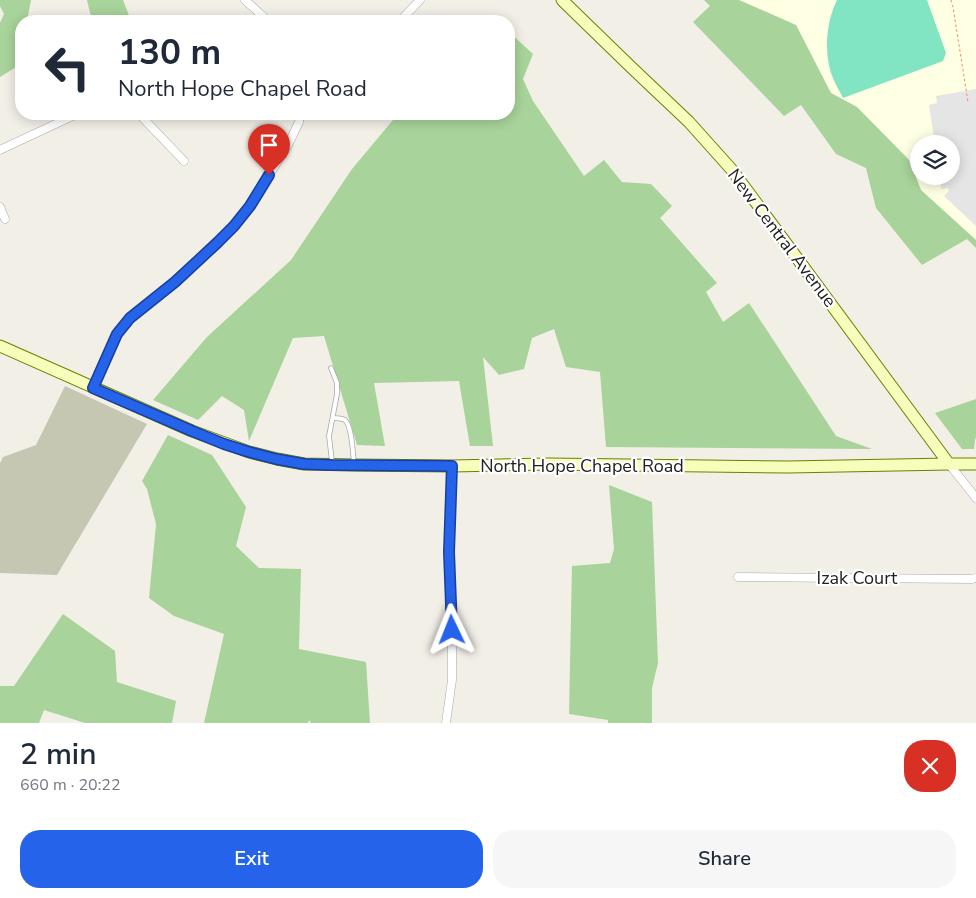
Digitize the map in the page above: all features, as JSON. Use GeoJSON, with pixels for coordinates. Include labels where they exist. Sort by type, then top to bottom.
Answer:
{"type":"FeatureCollection","features":[{"type":"Feature","properties":{"kind":"main road","name":"New Central Avenue"},"geometry":{"type":"LineString","coordinates":[[562,0],[689,122],[732,170],[949,464]]}},
{"type":"Feature","properties":{"kind":"main road","name":"North Hope Chapel Road"},"geometry":{"type":"LineString","coordinates":[[0,346],[192,431],[249,452],[304,464],[788,466],[976,464]]}},
{"type":"Feature","properties":{"kind":"street"},"geometry":{"type":"LineString","coordinates":[[245,0],[261,15]]}},
{"type":"Feature","properties":{"kind":"street"},"geometry":{"type":"LineString","coordinates":[[406,15],[420,0]]}},
{"type":"Feature","properties":{"kind":"street"},"geometry":{"type":"LineString","coordinates":[[0,150],[64,120]]}},
{"type":"Feature","properties":{"kind":"street"},"geometry":{"type":"LineString","coordinates":[[145,120],[184,161]]}},
{"type":"Feature","properties":{"kind":"street"},"geometry":{"type":"LineString","coordinates":[[93,388],[117,334],[130,318],[175,282],[234,226],[250,206],[288,145],[299,122]]}},
{"type":"Feature","properties":{"kind":"street"},"geometry":{"type":"LineString","coordinates":[[0,207],[5,219]]}},
{"type":"Feature","properties":{"kind":"street","name":"New Central Avenue"},"geometry":{"type":"LineString","coordinates":[[949,464],[976,498]]}},
{"type":"Feature","properties":{"kind":"street"},"geometry":{"type":"LineString","coordinates":[[446,723],[452,680],[449,552],[452,466]]}},
{"type":"Feature","properties":{"kind":"street","name":"Izak Court"},"geometry":{"type":"LineString","coordinates":[[738,577],[976,578]]}},
{"type":"Feature","properties":{"kind":"lane"},"geometry":{"type":"LineString","coordinates":[[331,368],[337,383],[337,394],[329,436],[332,465]]}},
{"type":"Feature","properties":{"kind":"lane"},"geometry":{"type":"LineString","coordinates":[[332,418],[340,418],[349,426],[354,465]]}},
{"type":"Feature","properties":{"kind":"path"},"geometry":{"type":"LineString","coordinates":[[951,0],[968,102]]}},
{"type":"Feature","properties":{"kind":"shaded area"},"geometry":{"type":"Polygon","coordinates":[[[739,0],[976,0],[976,240],[921,190],[919,185],[960,185],[960,135],[910,135],[910,162],[857,107],[831,93],[796,25],[739,0]]]}},
{"type":"Feature","properties":{"kind":"shaded area"},"geometry":{"type":"Polygon","coordinates":[[[976,89],[976,226],[944,196],[949,191],[948,188],[941,189],[941,185],[960,185],[960,135],[934,135],[929,105],[937,103],[936,96],[976,89]]]}},
{"type":"Feature","properties":{"kind":"shaded area"},"geometry":{"type":"Polygon","coordinates":[[[65,386],[147,424],[57,575],[0,573],[0,463],[3,457],[36,445],[65,386]]]}},
{"type":"Feature","properties":{"kind":"green space"},"geometry":{"type":"Polygon","coordinates":[[[0,0],[31,0],[28,15],[15,15],[15,68],[0,77],[0,23],[4,14],[0,6],[0,0]]]}},
{"type":"Feature","properties":{"kind":"green space"},"geometry":{"type":"Polygon","coordinates":[[[87,0],[123,0],[129,15],[91,15],[87,0]]]}},
{"type":"Feature","properties":{"kind":"green space"},"geometry":{"type":"Polygon","coordinates":[[[704,0],[739,0],[796,25],[831,93],[857,107],[909,160],[910,185],[919,185],[921,190],[976,240],[976,248],[967,239],[922,265],[876,208],[866,168],[836,154],[801,105],[784,116],[693,22],[710,6],[704,0]]]}},
{"type":"Feature","properties":{"kind":"green space"},"geometry":{"type":"Polygon","coordinates":[[[837,0],[927,0],[946,53],[943,61],[843,98],[831,73],[827,55],[828,27],[837,0]]]}},
{"type":"Feature","properties":{"kind":"green space"},"geometry":{"type":"Polygon","coordinates":[[[515,38],[533,54],[523,79],[533,101],[584,176],[604,160],[622,182],[651,184],[672,206],[660,218],[717,283],[706,292],[723,322],[749,303],[836,436],[872,449],[606,447],[600,372],[566,367],[554,329],[532,338],[524,369],[499,375],[483,357],[493,446],[470,446],[459,381],[374,383],[385,446],[357,445],[324,336],[293,338],[249,441],[244,410],[222,396],[198,420],[153,400],[207,337],[291,260],[352,169],[393,120],[515,120],[515,38]]]}},
{"type":"Feature","properties":{"kind":"green space"},"geometry":{"type":"Polygon","coordinates":[[[976,399],[976,437],[974,449],[962,449],[935,413],[976,399]]]}},
{"type":"Feature","properties":{"kind":"green space"},"geometry":{"type":"Polygon","coordinates":[[[168,435],[212,455],[246,507],[236,546],[259,568],[301,569],[299,649],[366,662],[370,723],[311,723],[309,720],[308,723],[204,723],[224,634],[174,616],[149,598],[156,524],[147,489],[142,481],[168,435]]]}},
{"type":"Feature","properties":{"kind":"green space"},"geometry":{"type":"Polygon","coordinates":[[[609,485],[652,502],[658,663],[652,688],[652,723],[608,723],[608,720],[569,714],[572,566],[610,563],[614,549],[609,485]]]}},
{"type":"Feature","properties":{"kind":"green space"},"geometry":{"type":"Polygon","coordinates":[[[63,614],[115,651],[117,682],[176,701],[172,723],[85,723],[44,710],[39,723],[0,723],[0,686],[14,686],[63,614]]]}},
{"type":"Feature","properties":{"kind":"route"},"geometry":{"type":"LineString","coordinates":[[269,175],[250,206],[234,226],[175,282],[130,318],[117,334],[93,388],[224,444],[276,459],[304,464],[452,466],[449,552],[452,630]]}}]}
